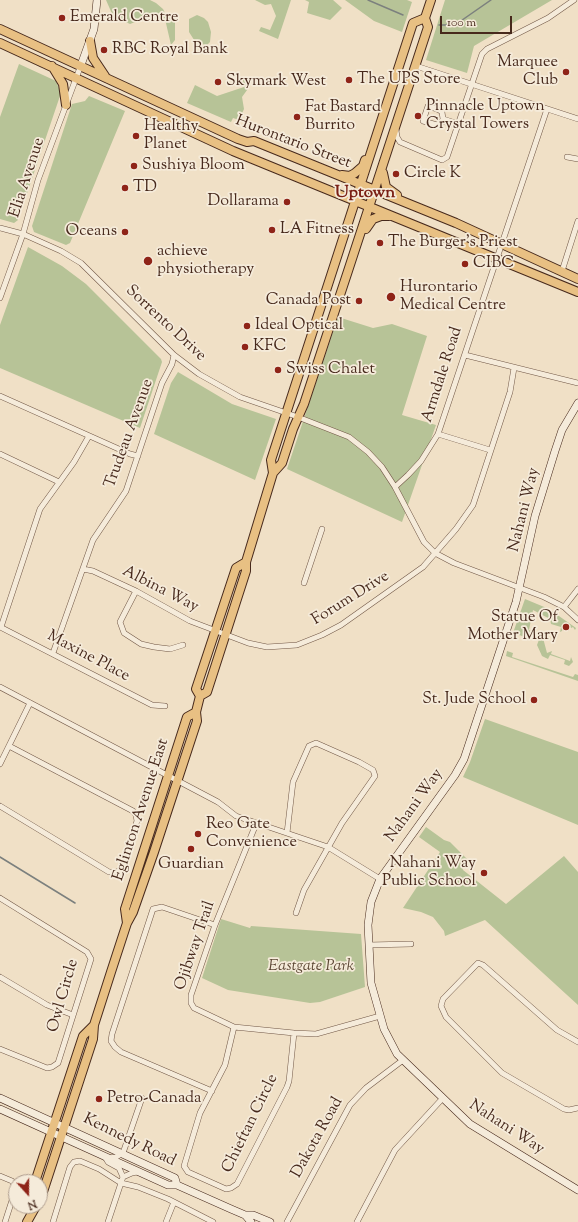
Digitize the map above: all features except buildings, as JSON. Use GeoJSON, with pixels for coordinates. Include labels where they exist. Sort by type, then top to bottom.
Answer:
{"type":"FeatureCollection","features":[{"type":"Feature","properties":{"kind":"main road","name":"Eglinton Avenue East"},"geometry":{"type":"LineString","coordinates":[[200,696],[207,692],[246,571],[246,562],[273,473],[282,463],[301,418],[416,66],[428,27],[425,18],[430,0]]}},
{"type":"Feature","properties":{"kind":"main road"},"geometry":{"type":"LineString","coordinates":[[330,172],[350,176],[358,172],[363,166],[370,145],[375,141],[413,23],[425,18]]}},
{"type":"Feature","properties":{"kind":"main road","name":"Hurontario Street"},"geometry":{"type":"LineString","coordinates":[[0,30],[81,65],[247,142],[254,141],[405,202],[578,279]]}},
{"type":"Feature","properties":{"kind":"main road"},"geometry":{"type":"LineString","coordinates":[[90,41],[93,58],[106,77]]}},
{"type":"Feature","properties":{"kind":"main road","name":"Hurontario Street"},"geometry":{"type":"LineString","coordinates":[[0,43],[233,151],[578,292]]}},
{"type":"Feature","properties":{"kind":"main road"},"geometry":{"type":"LineString","coordinates":[[52,66],[64,84],[66,105]]}},
{"type":"Feature","properties":{"kind":"main road","name":"Eglinton Avenue East"},"geometry":{"type":"LineString","coordinates":[[273,473],[271,460],[375,141]]}},
{"type":"Feature","properties":{"kind":"main road"},"geometry":{"type":"LineString","coordinates":[[383,164],[383,179],[386,187],[401,196],[405,202]]}},
{"type":"Feature","properties":{"kind":"main road"},"geometry":{"type":"LineString","coordinates":[[356,249],[361,243],[366,228],[373,219],[386,215],[404,220]]}},
{"type":"Feature","properties":{"kind":"main road","name":"Eglinton Avenue East"},"geometry":{"type":"LineString","coordinates":[[48,1177],[93,1039],[94,1025],[127,923],[133,912],[178,781],[197,720],[196,712],[200,696],[196,689],[236,568],[246,562]]}},
{"type":"Feature","properties":{"kind":"main road","name":"Eglinton Avenue East"},"geometry":{"type":"LineString","coordinates":[[127,923],[125,909],[187,717],[196,712]]}},
{"type":"Feature","properties":{"kind":"main road","name":"Eglinton Avenue East"},"geometry":{"type":"LineString","coordinates":[[38,1174],[83,1036],[94,1025]]}},
{"type":"Feature","properties":{"kind":"street"},"geometry":{"type":"LineString","coordinates":[[81,65],[95,23],[98,0]]}},
{"type":"Feature","properties":{"kind":"street"},"geometry":{"type":"LineString","coordinates":[[396,127],[396,135],[400,142],[442,160],[449,154],[480,59],[487,49],[548,18],[574,0]]}},
{"type":"Feature","properties":{"kind":"street","name":"Elia Avenue"},"geometry":{"type":"LineString","coordinates":[[0,298],[23,234],[38,180],[81,65]]}},
{"type":"Feature","properties":{"kind":"street"},"geometry":{"type":"LineString","coordinates":[[416,66],[578,119]]}},
{"type":"Feature","properties":{"kind":"street"},"geometry":{"type":"LineString","coordinates":[[428,106],[442,112],[443,119],[458,125],[442,121],[437,125],[423,121],[428,106]]}},
{"type":"Feature","properties":{"kind":"street","name":"Armdale Road"},"geometry":{"type":"LineString","coordinates":[[394,487],[421,461],[438,434],[465,355],[469,337],[547,110]]}},
{"type":"Feature","properties":{"kind":"street"},"geometry":{"type":"LineString","coordinates":[[567,157],[578,159]]}},
{"type":"Feature","properties":{"kind":"street"},"geometry":{"type":"LineString","coordinates":[[562,271],[578,221]]}},
{"type":"Feature","properties":{"kind":"street","name":"Sorrento Drive"},"geometry":{"type":"LineString","coordinates":[[0,228],[23,234],[61,251],[81,263],[174,355],[198,374],[228,391],[349,437],[368,452],[382,467],[421,537],[435,553]]}},
{"type":"Feature","properties":{"kind":"street","name":"Trudeau Avenue"},"geometry":{"type":"LineString","coordinates":[[54,653],[93,540],[126,491],[162,383],[174,355]]}},
{"type":"Feature","properties":{"kind":"street"},"geometry":{"type":"LineString","coordinates":[[465,355],[578,383]]}},
{"type":"Feature","properties":{"kind":"street","name":"Forum Drive"},"geometry":{"type":"LineString","coordinates":[[225,635],[262,646],[297,645],[340,625],[423,567],[456,530],[471,509],[510,392],[514,368]]}},
{"type":"Feature","properties":{"kind":"street"},"geometry":{"type":"LineString","coordinates":[[0,396],[138,456]]}},
{"type":"Feature","properties":{"kind":"street","name":"Nahani Way"},"geometry":{"type":"LineString","coordinates":[[578,403],[562,430],[535,516],[520,588],[461,766],[380,878],[370,909],[369,946],[370,979],[380,1016],[389,1042],[403,1060],[442,1099],[477,1129],[578,1190]]}},
{"type":"Feature","properties":{"kind":"street"},"geometry":{"type":"LineString","coordinates":[[438,434],[490,450]]}},
{"type":"Feature","properties":{"kind":"street"},"geometry":{"type":"LineString","coordinates":[[1,627],[40,508],[74,462],[89,436]]}},
{"type":"Feature","properties":{"kind":"street"},"geometry":{"type":"LineString","coordinates":[[0,454],[59,482]]}},
{"type":"Feature","properties":{"kind":"street"},"geometry":{"type":"LineString","coordinates":[[304,583],[322,529]]}},
{"type":"Feature","properties":{"kind":"street"},"geometry":{"type":"LineString","coordinates":[[435,553],[454,563],[520,588],[564,607],[578,620]]}},
{"type":"Feature","properties":{"kind":"street","name":"Albina Way"},"geometry":{"type":"LineString","coordinates":[[83,569],[93,571],[136,591],[181,617],[225,635]]}},
{"type":"Feature","properties":{"kind":"street"},"geometry":{"type":"LineString","coordinates":[[564,607],[578,589]]}},
{"type":"Feature","properties":{"kind":"street"},"geometry":{"type":"LineString","coordinates":[[136,591],[120,622],[124,634],[141,644],[154,647],[170,649],[183,645]]}},
{"type":"Feature","properties":{"kind":"street","name":"Maxine Place"},"geometry":{"type":"LineString","coordinates":[[1,627],[54,653],[152,705],[165,706]]}},
{"type":"Feature","properties":{"kind":"street"},"geometry":{"type":"LineString","coordinates":[[0,687],[218,802],[236,816],[328,847],[380,878]]}},
{"type":"Feature","properties":{"kind":"street"},"geometry":{"type":"LineString","coordinates":[[0,764],[30,703]]}},
{"type":"Feature","properties":{"kind":"street"},"geometry":{"type":"LineString","coordinates":[[287,833],[293,782],[309,746],[316,743],[373,770],[375,776],[342,823],[328,847],[304,890],[296,913]]}},
{"type":"Feature","properties":{"kind":"street"},"geometry":{"type":"LineString","coordinates":[[0,806],[109,872],[117,872],[122,868],[137,821],[136,815],[133,811],[9,746]]}},
{"type":"Feature","properties":{"kind":"street","name":"Ojibway Trail"},"geometry":{"type":"LineString","coordinates":[[256,824],[215,925],[191,996],[191,1003],[194,1008],[234,1027],[316,1034],[380,1016]]}},
{"type":"Feature","properties":{"kind":"street","name":"Owl Circle"},"geometry":{"type":"LineString","coordinates":[[0,898],[88,952],[91,959],[58,1063],[52,1067],[42,1066],[0,1049]]}},
{"type":"Feature","properties":{"kind":"street"},"geometry":{"type":"LineString","coordinates":[[212,1091],[121,1052],[111,1041],[153,909],[162,907],[215,925]]}},
{"type":"Feature","properties":{"kind":"street"},"geometry":{"type":"LineString","coordinates":[[369,946],[411,944]]}},
{"type":"Feature","properties":{"kind":"street"},"geometry":{"type":"LineString","coordinates":[[578,1042],[557,1030],[483,965],[478,963],[444,999],[441,1006],[446,1017],[502,1073],[564,1109],[569,1110],[578,1108]]}},
{"type":"Feature","properties":{"kind":"street"},"geometry":{"type":"LineString","coordinates":[[0,977],[47,1005],[73,1015]]}},
{"type":"Feature","properties":{"kind":"street","name":"Chieftan Circle"},"geometry":{"type":"LineString","coordinates":[[234,1027],[225,1065],[200,1113],[184,1166],[188,1172],[228,1189],[237,1184],[287,1087],[289,1081],[294,1033]]}},
{"type":"Feature","properties":{"kind":"street","name":"Dakota Road"},"geometry":{"type":"LineString","coordinates":[[287,1222],[350,1105],[366,1088],[403,1060]]}},
{"type":"Feature","properties":{"kind":"street","name":"Kennedy Road"},"geometry":{"type":"LineString","coordinates":[[0,1098],[65,1126],[175,1178],[177,1185]]}},
{"type":"Feature","properties":{"kind":"street"},"geometry":{"type":"LineString","coordinates":[[105,1156],[113,1158],[123,1153],[142,1098]]}},
{"type":"Feature","properties":{"kind":"street"},"geometry":{"type":"LineString","coordinates":[[357,1222],[395,1150],[442,1099]]}},
{"type":"Feature","properties":{"kind":"street","name":"Kennedy Road"},"geometry":{"type":"LineString","coordinates":[[0,1109],[168,1185],[177,1185],[245,1216],[251,1222]]}},
{"type":"Feature","properties":{"kind":"street"},"geometry":{"type":"LineString","coordinates":[[105,1156],[108,1162],[119,1168],[123,1177],[108,1222]]}},
{"type":"Feature","properties":{"kind":"street"},"geometry":{"type":"LineString","coordinates":[[52,1222],[70,1167],[74,1162],[84,1162],[100,1169],[121,1183],[138,1187],[174,1202],[213,1222]]}},
{"type":"Feature","properties":{"kind":"street"},"geometry":{"type":"LineString","coordinates":[[123,1177],[132,1173],[141,1173]]}},
{"type":"Feature","properties":{"kind":"street"},"geometry":{"type":"LineString","coordinates":[[0,1176],[12,1181],[16,1188],[5,1222]]}},
{"type":"Feature","properties":{"kind":"street"},"geometry":{"type":"LineString","coordinates":[[166,1222],[174,1202]]}},
{"type":"Feature","properties":{"kind":"street","name":"Kennedy Road"},"geometry":{"type":"LineString","coordinates":[[245,1216],[253,1214],[270,1222]]}},
{"type":"Feature","properties":{"kind":"green space"},"geometry":{"type":"Polygon","coordinates":[[[106,0],[150,0],[156,3],[163,9],[166,15],[175,19],[175,40],[171,45],[165,19],[153,15],[130,24],[113,16],[106,0]]]}},
{"type":"Feature","properties":{"kind":"green space"},"geometry":{"type":"Polygon","coordinates":[[[255,0],[291,0],[278,39],[259,31],[261,27],[270,30],[276,16],[271,4],[265,5],[255,0]]]}},
{"type":"Feature","properties":{"kind":"green space"},"geometry":{"type":"Polygon","coordinates":[[[305,0],[333,0],[342,8],[330,20],[307,13],[309,2],[305,0]]]}},
{"type":"Feature","properties":{"kind":"green space"},"geometry":{"type":"Polygon","coordinates":[[[345,0],[407,0],[412,2],[402,32],[374,21],[345,0]]]}},
{"type":"Feature","properties":{"kind":"green space"},"geometry":{"type":"Polygon","coordinates":[[[445,0],[552,0],[474,46],[467,73],[426,60],[445,0]]]}},
{"type":"Feature","properties":{"kind":"green space"},"geometry":{"type":"Polygon","coordinates":[[[197,15],[204,18],[208,22],[211,32],[210,42],[207,45],[196,43],[189,32],[189,19],[197,15]]]}},
{"type":"Feature","properties":{"kind":"green space"},"geometry":{"type":"Polygon","coordinates":[[[19,64],[56,81],[61,93],[18,220],[14,223],[0,219],[0,117],[19,64]]]}},
{"type":"Feature","properties":{"kind":"green space"},"geometry":{"type":"Polygon","coordinates":[[[243,80],[247,80],[250,86],[242,97],[244,109],[239,120],[233,118],[231,122],[187,103],[195,85],[217,96],[244,87],[243,80]]]}},
{"type":"Feature","properties":{"kind":"green space"},"geometry":{"type":"Polygon","coordinates":[[[89,96],[125,111],[70,243],[66,245],[34,232],[32,226],[72,104],[85,101],[89,96]]]}},
{"type":"Feature","properties":{"kind":"green space"},"geometry":{"type":"Polygon","coordinates":[[[28,247],[62,266],[86,284],[161,359],[162,362],[140,428],[0,368],[0,325],[28,247]]]}},
{"type":"Feature","properties":{"kind":"green space"},"geometry":{"type":"Polygon","coordinates":[[[338,317],[373,328],[392,324],[427,336],[402,415],[436,425],[402,522],[287,469],[338,317]]]}},
{"type":"Feature","properties":{"kind":"green space"},"geometry":{"type":"Polygon","coordinates":[[[178,372],[232,404],[276,419],[255,480],[154,434],[171,383],[178,372]]]}},
{"type":"Feature","properties":{"kind":"green space"},"geometry":{"type":"Polygon","coordinates":[[[525,599],[549,609],[576,628],[575,630],[573,627],[571,628],[565,623],[562,631],[560,632],[561,627],[551,624],[550,619],[533,610],[529,630],[533,632],[531,639],[513,633],[525,599]]]}},
{"type":"Feature","properties":{"kind":"green space"},"geometry":{"type":"Polygon","coordinates":[[[540,637],[543,638],[547,653],[552,651],[551,654],[570,661],[571,657],[573,662],[569,666],[564,664],[565,660],[550,655],[548,659],[542,656],[537,645],[540,637]]]}},
{"type":"Feature","properties":{"kind":"green space"},"geometry":{"type":"Polygon","coordinates":[[[507,651],[513,653],[512,657],[573,677],[575,674],[578,675],[578,681],[506,656],[507,651]]]}},
{"type":"Feature","properties":{"kind":"green space"},"geometry":{"type":"Polygon","coordinates":[[[485,719],[578,752],[578,825],[463,777],[470,762],[485,719]]]}},
{"type":"Feature","properties":{"kind":"green space"},"geometry":{"type":"Polygon","coordinates":[[[426,827],[444,840],[450,842],[467,859],[461,864],[463,870],[506,904],[564,856],[578,872],[578,1005],[485,920],[445,936],[444,931],[433,917],[421,912],[403,908],[440,852],[419,837],[426,827]]]}},
{"type":"Feature","properties":{"kind":"green space","name":"Eastgate Park"},"geometry":{"type":"Polygon","coordinates":[[[221,919],[250,928],[251,926],[361,934],[365,987],[320,1002],[310,1003],[228,990],[202,978],[221,919]]]}},
{"type":"Feature","properties":{"kind":"waterway"},"geometry":{"type":"LineString","coordinates":[[368,0],[403,15]]}},
{"type":"Feature","properties":{"kind":"waterway"},"geometry":{"type":"LineString","coordinates":[[439,25],[455,25],[491,0]]}},
{"type":"Feature","properties":{"kind":"waterway"},"geometry":{"type":"LineString","coordinates":[[0,857],[75,903]]}},
{"type":"Feature","properties":{"kind":"place","name":"Emerald Centre"},"geometry":{"type":"Point","coordinates":[62,18]}},
{"type":"Feature","properties":{"kind":"place","name":"RBC Royal Bank"},"geometry":{"type":"Point","coordinates":[104,50]}},
{"type":"Feature","properties":{"kind":"place","name":"Marquee Club"},"geometry":{"type":"Point","coordinates":[566,72]}},
{"type":"Feature","properties":{"kind":"place","name":"The UPS Store"},"geometry":{"type":"Point","coordinates":[349,80]}},
{"type":"Feature","properties":{"kind":"place","name":"Skymark West"},"geometry":{"type":"Point","coordinates":[218,82]}},
{"type":"Feature","properties":{"kind":"place","name":"Pinnacle Uptown Crystal Towers"},"geometry":{"type":"Point","coordinates":[418,116]}},
{"type":"Feature","properties":{"kind":"place","name":"Fat Bastard Burrito"},"geometry":{"type":"Point","coordinates":[297,117]}},
{"type":"Feature","properties":{"kind":"place","name":"Healthy Planet"},"geometry":{"type":"Point","coordinates":[136,136]}},
{"type":"Feature","properties":{"kind":"place","name":"Sushiya Bloom"},"geometry":{"type":"Point","coordinates":[134,166]}},
{"type":"Feature","properties":{"kind":"place","name":"Circle K"},"geometry":{"type":"Point","coordinates":[396,174]}},
{"type":"Feature","properties":{"kind":"place","name":"TD"},"geometry":{"type":"Point","coordinates":[125,188]}},
{"type":"Feature","properties":{"kind":"place","name":"Dollarama"},"geometry":{"type":"Point","coordinates":[287,202]}},
{"type":"Feature","properties":{"kind":"place","name":"LA Fitness"},"geometry":{"type":"Point","coordinates":[272,230]}},
{"type":"Feature","properties":{"kind":"place","name":"Oceans"},"geometry":{"type":"Point","coordinates":[125,232]}},
{"type":"Feature","properties":{"kind":"place","name":"The Burger's Priest"},"geometry":{"type":"Point","coordinates":[380,243]}},
{"type":"Feature","properties":{"kind":"place","name":"achieve physiotherapy"},"geometry":{"type":"Point","coordinates":[148,261]}},
{"type":"Feature","properties":{"kind":"place","name":"CIBC"},"geometry":{"type":"Point","coordinates":[465,264]}},
{"type":"Feature","properties":{"kind":"place","name":"Hurontario Medical Centre"},"geometry":{"type":"Point","coordinates":[391,297]}},
{"type":"Feature","properties":{"kind":"place","name":"Canada Post"},"geometry":{"type":"Point","coordinates":[359,301]}},
{"type":"Feature","properties":{"kind":"place","name":"Ideal Optical"},"geometry":{"type":"Point","coordinates":[247,326]}},
{"type":"Feature","properties":{"kind":"place","name":"KFC"},"geometry":{"type":"Point","coordinates":[245,347]}},
{"type":"Feature","properties":{"kind":"place","name":"Swiss Chalet"},"geometry":{"type":"Point","coordinates":[278,370]}},
{"type":"Feature","properties":{"kind":"place","name":"Statue Of Mother Mary"},"geometry":{"type":"Point","coordinates":[566,627]}},
{"type":"Feature","properties":{"kind":"place","name":"St. Jude School"},"geometry":{"type":"Point","coordinates":[534,700]}},
{"type":"Feature","properties":{"kind":"place","name":"Reo Gate Convenience"},"geometry":{"type":"Point","coordinates":[198,834]}},
{"type":"Feature","properties":{"kind":"place","name":"Guardian"},"geometry":{"type":"Point","coordinates":[191,849]}},
{"type":"Feature","properties":{"kind":"place","name":"Nahani Way Public School"},"geometry":{"type":"Point","coordinates":[484,873]}},
{"type":"Feature","properties":{"kind":"place","name":"Petro-Canada"},"geometry":{"type":"Point","coordinates":[99,1099]}},
{"type":"Feature","properties":{"kind":"district","name":"Uptown"},"geometry":{"type":"Point","coordinates":[365,194]}}]}
